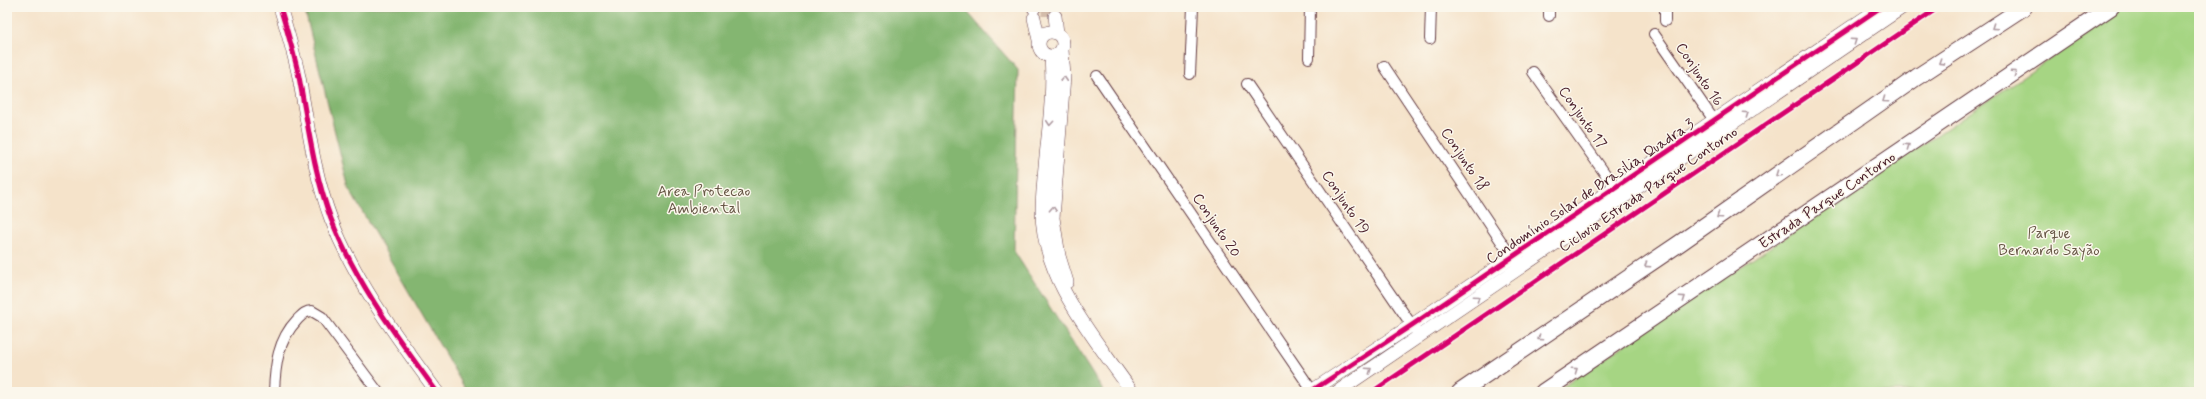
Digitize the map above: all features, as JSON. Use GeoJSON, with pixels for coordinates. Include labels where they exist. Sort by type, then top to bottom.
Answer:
{"type":"FeatureCollection","features":[{"type":"Feature","properties":{"kind":"main road"},"geometry":{"type":"LineString","coordinates":[[1460,392],[1680,243],[1905,85],[2024,7]]}},
{"type":"Feature","properties":{"kind":"main road","name":"Estrada Parque Contorno"},"geometry":{"type":"LineString","coordinates":[[1543,392],[2111,7]]}},
{"type":"Feature","properties":{"kind":"street"},"geometry":{"type":"LineString","coordinates":[[280,7],[293,51],[310,140],[331,219],[370,297],[389,327],[437,392]]}},
{"type":"Feature","properties":{"kind":"street"},"geometry":{"type":"LineString","coordinates":[[1190,74],[1193,7]]}},
{"type":"Feature","properties":{"kind":"street"},"geometry":{"type":"LineString","coordinates":[[1308,58],[1310,7]]}},
{"type":"Feature","properties":{"kind":"street"},"geometry":{"type":"LineString","coordinates":[[1430,39],[1431,7]]}},
{"type":"Feature","properties":{"kind":"street"},"geometry":{"type":"LineString","coordinates":[[1665,7],[1665,21]]}},
{"type":"Feature","properties":{"kind":"street","name":"Condomínio Solar de Brasilia, Quadra 3"},"geometry":{"type":"LineString","coordinates":[[1337,392],[1623,199],[1718,126],[1880,13],[1903,7]]}},
{"type":"Feature","properties":{"kind":"street"},"geometry":{"type":"LineString","coordinates":[[1034,11],[1040,49],[1042,53],[1056,53]]}},
{"type":"Feature","properties":{"kind":"street"},"geometry":{"type":"LineString","coordinates":[[1052,16],[1054,33]]}},
{"type":"Feature","properties":{"kind":"street"},"geometry":{"type":"LineString","coordinates":[[1039,40],[1046,33],[1054,33],[1062,39],[1056,53],[1064,76],[1056,162],[1053,230],[1068,283],[1087,326],[1132,392]]}},
{"type":"Feature","properties":{"kind":"street","name":"Conjunto 16"},"geometry":{"type":"LineString","coordinates":[[1654,34],[1718,126]]}},
{"type":"Feature","properties":{"kind":"street","name":"Conjunto 18"},"geometry":{"type":"LineString","coordinates":[[1384,66],[1519,269]]}},
{"type":"Feature","properties":{"kind":"street","name":"Conjunto 17"},"geometry":{"type":"LineString","coordinates":[[1533,72],[1623,199]]}},
{"type":"Feature","properties":{"kind":"street","name":"Conjunto 20"},"geometry":{"type":"LineString","coordinates":[[1097,76],[1312,392]]}},
{"type":"Feature","properties":{"kind":"street","name":"Conjunto 19"},"geometry":{"type":"LineString","coordinates":[[1247,84],[1420,337]]}},
{"type":"Feature","properties":{"kind":"street","name":"Condomínio Solar de Brasilia, Quadra 3"},"geometry":{"type":"LineString","coordinates":[[1312,392],[1615,187],[1718,126]]}},
{"type":"Feature","properties":{"kind":"street"},"geometry":{"type":"LineString","coordinates":[[274,392],[278,354],[291,326],[303,313],[309,311],[318,313],[322,317],[378,392]]}},
{"type":"Feature","properties":{"kind":"green space","name":"Area Protecao Ambiental"},"geometry":{"type":"Polygon","coordinates":[[[304,7],[963,7],[1018,70],[1014,251],[1104,392],[467,392],[349,189],[304,7]]]}},
{"type":"Feature","properties":{"kind":"green space","name":"Parque Bernardo Sayão"},"geometry":{"type":"Polygon","coordinates":[[[2121,7],[2199,7],[2199,392],[1555,392],[2084,36],[2121,7]]]}},
{"type":"Feature","properties":{"kind":"tunnel"},"geometry":{"type":"LineString","coordinates":[[1048,7],[1048,16]]}},
{"type":"Feature","properties":{"kind":"cycle path"},"geometry":{"type":"LineString","coordinates":[[280,7],[297,68],[320,185],[331,219],[352,265],[378,309],[437,392]]}},
{"type":"Feature","properties":{"kind":"cycle path"},"geometry":{"type":"LineString","coordinates":[[1310,392],[1412,325],[1881,7]]}},
{"type":"Feature","properties":{"kind":"cycle path","name":"Ciclovia Estrada Parque Contorno"},"geometry":{"type":"LineString","coordinates":[[1372,392],[1939,7]]}}]}
